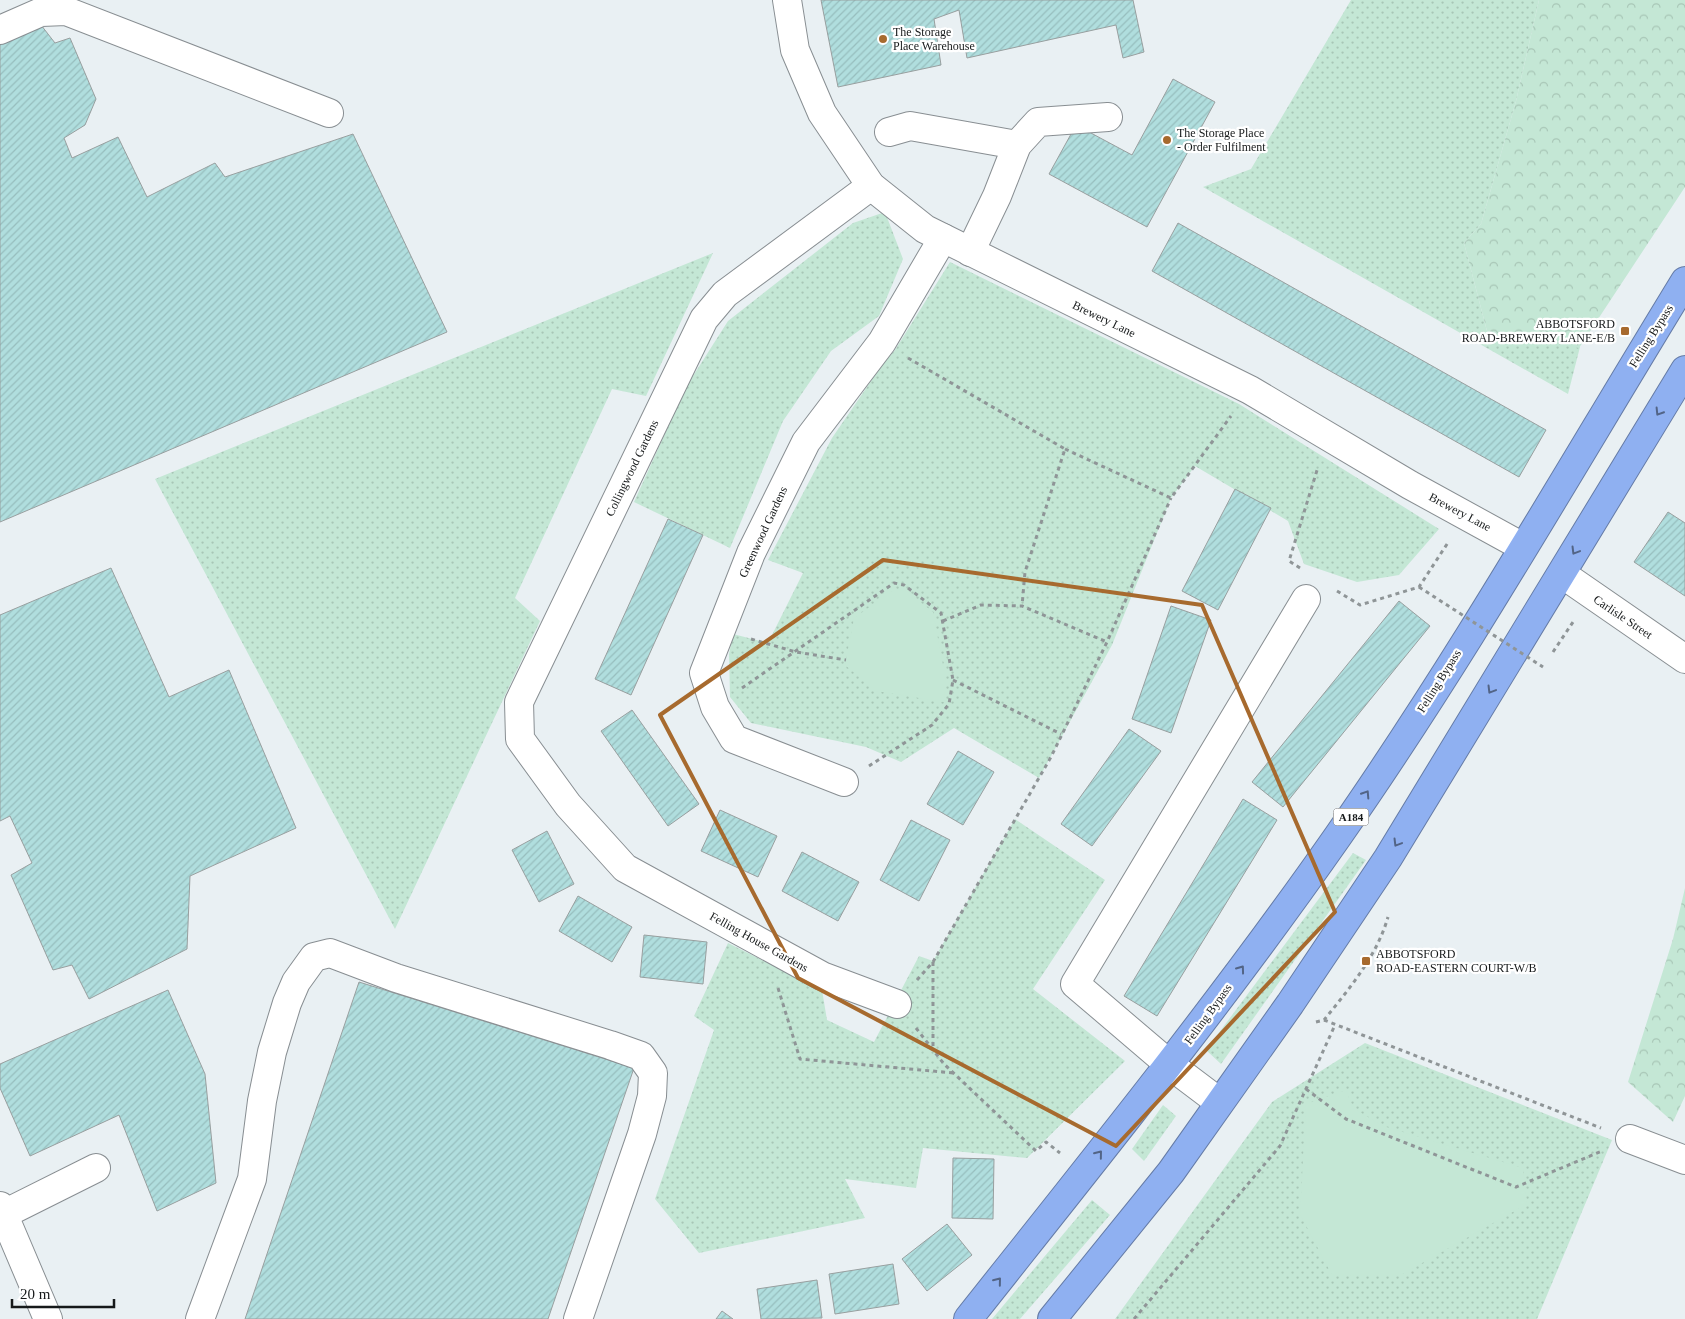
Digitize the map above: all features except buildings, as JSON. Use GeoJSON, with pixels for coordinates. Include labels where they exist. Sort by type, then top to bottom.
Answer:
{"type":"FeatureCollection","features":[{"type":"Feature","properties":{"kind":"highway","name":"Felling Bypass"},"geometry":{"type":"LineString","coordinates":[[968,1319],[1170,1065],[1339,835],[1436,688],[1685,281]]}},
{"type":"Feature","properties":{"kind":"highway"},"geometry":{"type":"LineString","coordinates":[[1052,1319],[1159,1188],[1290,1004],[1388,858],[1685,370]]}},
{"type":"Feature","properties":{"kind":"street","name":"Brewery Lane"},"geometry":{"type":"LineString","coordinates":[[787,0],[795,50],[822,113],[870,186],[925,229],[1250,390],[1327,437],[1523,547]]}},
{"type":"Feature","properties":{"kind":"street"},"geometry":{"type":"LineString","coordinates":[[0,30],[41,12],[66,11],[329,112]]}},
{"type":"Feature","properties":{"kind":"street"},"geometry":{"type":"LineString","coordinates":[[970,252],[998,196],[1017,145],[1038,122],[1108,117]]}},
{"type":"Feature","properties":{"kind":"street"},"geometry":{"type":"LineString","coordinates":[[889,132],[910,126],[1017,145]]}},
{"type":"Feature","properties":{"kind":"street","name":"Collingwood Gardens"},"geometry":{"type":"LineString","coordinates":[[625,868],[568,805],[520,739],[519,702],[704,319],[725,294],[870,186]]}},
{"type":"Feature","properties":{"kind":"street","name":"Greenwood Gardens"},"geometry":{"type":"LineString","coordinates":[[844,782],[734,739],[715,707],[704,673],[751,553],[806,442],[882,342],[943,238]]}},
{"type":"Feature","properties":{"kind":"street","name":"Carlisle Street"},"geometry":{"type":"LineString","coordinates":[[1562,574],[1685,659]]}},
{"type":"Feature","properties":{"kind":"street"},"geometry":{"type":"LineString","coordinates":[[1219,1102],[1170,1065],[1075,984],[1312,589]]}},
{"type":"Feature","properties":{"kind":"street","name":"Felling House Gardens"},"geometry":{"type":"LineString","coordinates":[[625,868],[822,976],[897,1004]]}},
{"type":"Feature","properties":{"kind":"street"},"geometry":{"type":"LineString","coordinates":[[200,1319],[252,1179],[264,1093],[272,1052],[287,1003],[296,982],[314,957],[330,953],[396,978],[641,1056],[653,1073],[652,1096],[642,1134],[578,1319]]}},
{"type":"Feature","properties":{"kind":"street"},"geometry":{"type":"LineString","coordinates":[[1630,1139],[1685,1160]]}},
{"type":"Feature","properties":{"kind":"street"},"geometry":{"type":"LineString","coordinates":[[48,1319],[2,1210],[96,1168]]}},
{"type":"Feature","properties":{"kind":"path"},"geometry":{"type":"LineString","coordinates":[[882,342],[1065,449],[1171,498]]}},
{"type":"Feature","properties":{"kind":"path"},"geometry":{"type":"LineString","coordinates":[[1085,1171],[1046,1142],[1036,1151],[954,1074],[897,1004],[933,962],[1051,757],[1108,642],[1171,498],[1250,390]]}},
{"type":"Feature","properties":{"kind":"path"},"geometry":{"type":"LineString","coordinates":[[1327,437],[1289,561],[1312,589],[1360,605],[1419,587],[1466,515]]}},
{"type":"Feature","properties":{"kind":"path"},"geometry":{"type":"LineString","coordinates":[[1022,606],[1025,572],[1065,449]]}},
{"type":"Feature","properties":{"kind":"path"},"geometry":{"type":"LineString","coordinates":[[715,707],[894,583],[904,584],[941,613],[954,680],[949,704],[932,725],[844,782]]}},
{"type":"Feature","properties":{"kind":"path"},"geometry":{"type":"LineString","coordinates":[[1419,587],[1543,667],[1591,595]]}},
{"type":"Feature","properties":{"kind":"path"},"geometry":{"type":"LineString","coordinates":[[943,621],[981,605],[1022,606],[1108,642]]}},
{"type":"Feature","properties":{"kind":"path"},"geometry":{"type":"LineString","coordinates":[[721,630],[796,652],[846,660]]}},
{"type":"Feature","properties":{"kind":"path"},"geometry":{"type":"LineString","coordinates":[[954,680],[1061,734]]}},
{"type":"Feature","properties":{"kind":"path"},"geometry":{"type":"LineString","coordinates":[[765,945],[800,1059],[954,1074]]}},
{"type":"Feature","properties":{"kind":"path"},"geometry":{"type":"LineString","coordinates":[[933,962],[933,1050]]}},
{"type":"Feature","properties":{"kind":"path"},"geometry":{"type":"LineString","coordinates":[[1324,1020],[1630,1139]]}},
{"type":"Feature","properties":{"kind":"path"},"geometry":{"type":"LineString","coordinates":[[1134,1319],[1280,1146],[1335,1025]]}},
{"type":"Feature","properties":{"kind":"path"},"geometry":{"type":"LineString","coordinates":[[1306,1089],[1346,1119],[1516,1187],[1630,1139]]}},
{"type":"Feature","properties":{"kind":"highlighted area"},"geometry":{"type":"Polygon","coordinates":[[[883,560],[1202,605],[1335,912],[1116,1146],[798,978],[660,715],[883,560]]]}},
{"type":"Feature","properties":{"kind":"green space"},"geometry":{"type":"Polygon","coordinates":[[[1351,0],[1539,0],[1516,101],[1481,224],[1464,243],[1487,331],[1580,347],[1568,394],[1203,187],[1251,169],[1351,0]]]}},
{"type":"Feature","properties":{"kind":"green space"},"geometry":{"type":"Polygon","coordinates":[[[1539,0],[1685,0],[1685,187],[1579,348],[1487,331],[1464,243],[1481,224],[1516,101],[1539,0]]]}},
{"type":"Feature","properties":{"kind":"green space"},"geometry":{"type":"Polygon","coordinates":[[[885,212],[903,259],[879,316],[831,351],[783,421],[730,548],[634,502],[686,387],[728,321],[853,223],[885,212]]]}},
{"type":"Feature","properties":{"kind":"green space"},"geometry":{"type":"Polygon","coordinates":[[[713,253],[646,396],[612,389],[515,598],[540,621],[395,929],[155,479],[713,253]]]}},
{"type":"Feature","properties":{"kind":"green space"},"geometry":{"type":"Polygon","coordinates":[[[950,262],[1239,404],[1439,529],[1399,575],[1357,582],[1304,564],[1288,521],[1195,466],[1171,498],[1112,645],[1039,778],[954,728],[901,762],[866,747],[751,723],[730,697],[729,654],[733,634],[768,643],[803,573],[768,560],[832,438],[882,365],[895,350],[950,262]]]}},
{"type":"Feature","properties":{"kind":"green space"},"geometry":{"type":"Polygon","coordinates":[[[895,589],[906,591],[933,612],[946,681],[944,702],[876,691],[845,665],[854,618],[895,589]]]}},
{"type":"Feature","properties":{"kind":"green space"},"geometry":{"type":"Polygon","coordinates":[[[1015,819],[1105,880],[1033,989],[1125,1061],[1027,1158],[923,1148],[916,1188],[845,1179],[865,1218],[699,1253],[655,1199],[714,1030],[694,1016],[728,943],[822,990],[827,1020],[874,1042],[919,956],[933,961],[1015,819]]]}},
{"type":"Feature","properties":{"kind":"green space"},"geometry":{"type":"Polygon","coordinates":[[[1353,853],[1366,860],[1221,1064],[1206,1050],[1353,853]]]}},
{"type":"Feature","properties":{"kind":"green space"},"geometry":{"type":"Polygon","coordinates":[[[1685,888],[1685,1096],[1673,1122],[1628,1082],[1673,939],[1685,888]]]}},
{"type":"Feature","properties":{"kind":"green space"},"geometry":{"type":"Polygon","coordinates":[[[1365,1043],[1612,1140],[1537,1319],[1115,1319],[1272,1102],[1365,1043]]]}},
{"type":"Feature","properties":{"kind":"green space"},"geometry":{"type":"Polygon","coordinates":[[[1346,1090],[1353,1108],[1383,1126],[1523,1168],[1527,1204],[1399,1276],[1332,1275],[1300,1214],[1306,1104],[1346,1090]]]}},
{"type":"Feature","properties":{"kind":"green space"},"geometry":{"type":"Polygon","coordinates":[[[1163,1105],[1176,1116],[1144,1161],[1132,1149],[1163,1105]]]}},
{"type":"Feature","properties":{"kind":"green space"},"geometry":{"type":"Polygon","coordinates":[[[1092,1200],[1110,1215],[1020,1319],[992,1319],[1092,1200]]]}},
{"type":"Feature","properties":{"kind":"place","name":"The Storage Place Warehouse"},"geometry":{"type":"Point","coordinates":[883,39]}},
{"type":"Feature","properties":{"kind":"place","name":"The Storage Place - Order Fulfilment"},"geometry":{"type":"Point","coordinates":[1167,140]}},
{"type":"Feature","properties":{"kind":"place","name":"ABBOTSFORD ROAD-BREWERY LANE-E/B"},"geometry":{"type":"Point","coordinates":[1625,331]}},
{"type":"Feature","properties":{"kind":"place","name":"ABBOTSFORD ROAD-EASTERN COURT-W/B"},"geometry":{"type":"Point","coordinates":[1366,961]}}]}
